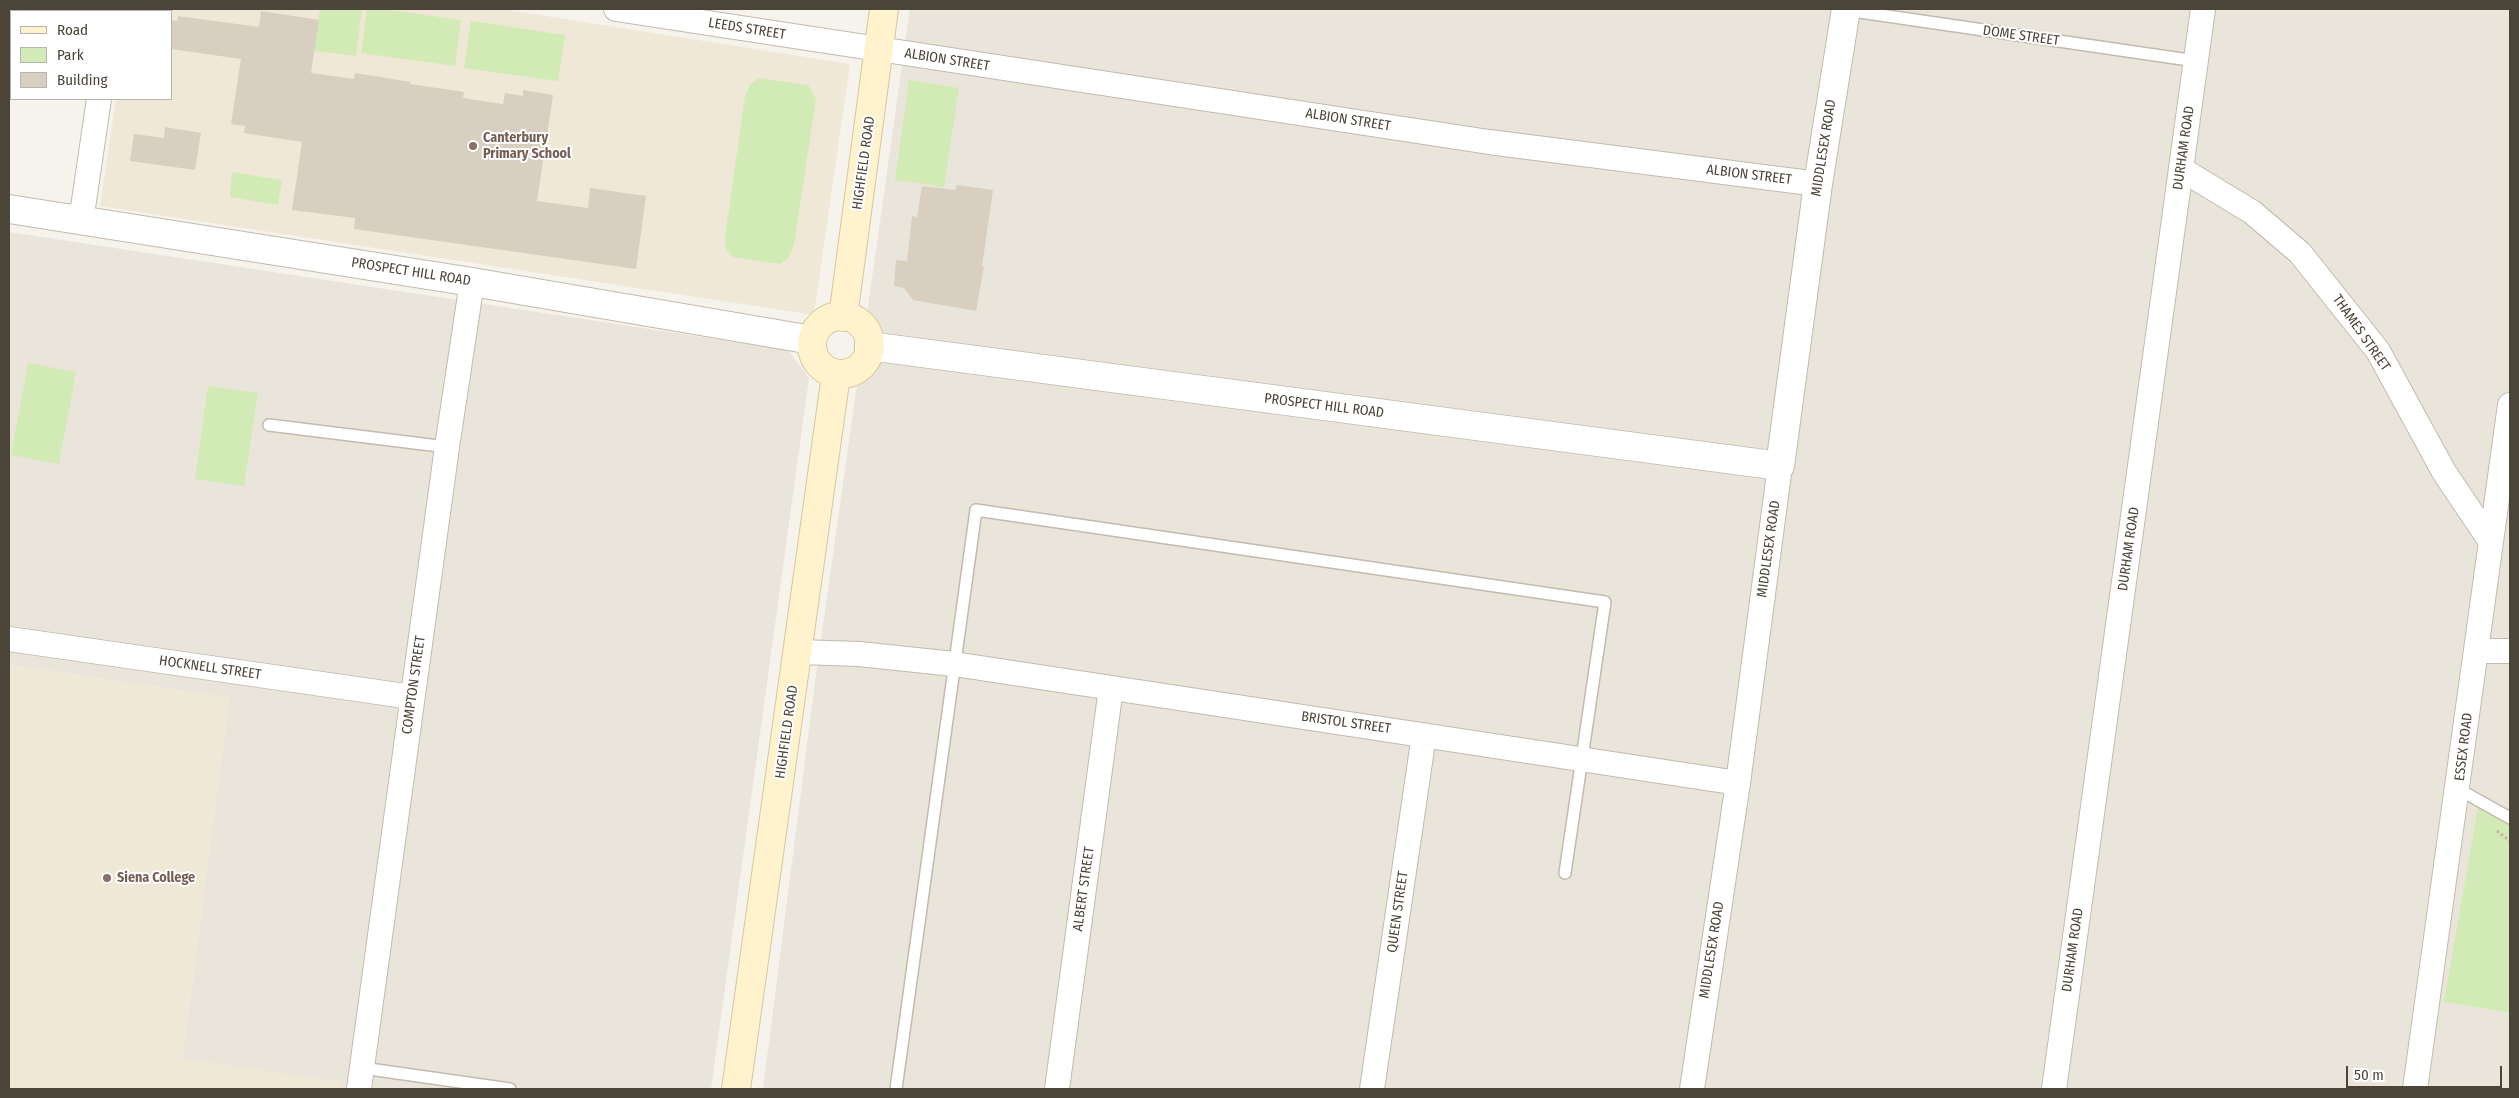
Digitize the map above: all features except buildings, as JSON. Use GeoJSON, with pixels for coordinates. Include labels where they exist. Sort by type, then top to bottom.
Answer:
{"type":"FeatureCollection","features":[{"type":"Feature","properties":{"kind":"main road","name":"HIGHFIELD ROAD"},"geometry":{"type":"LineString","coordinates":[[843,317],[884,9]]}},
{"type":"Feature","properties":{"kind":"main road"},"geometry":{"type":"LineString","coordinates":[[835,317],[854,320],[864,328],[869,337],[866,360],[857,369],[836,375],[828,371],[816,360],[812,340],[822,323],[835,317]]}},
{"type":"Feature","properties":{"kind":"main road","name":"HIGHFIELD ROAD"},"geometry":{"type":"LineString","coordinates":[[736,1089],[836,375]]}},
{"type":"Feature","properties":{"kind":"street","name":"LEEDS STREET"},"geometry":{"type":"LineString","coordinates":[[616,9],[879,50]]}},
{"type":"Feature","properties":{"kind":"street","name":"MIDDLESEX ROAD"},"geometry":{"type":"LineString","coordinates":[[1692,1089],[1738,783],[1818,184],[1846,9]]}},
{"type":"Feature","properties":{"kind":"street","name":"DURHAM ROAD"},"geometry":{"type":"LineString","coordinates":[[2054,1089],[2203,9]]}},
{"type":"Feature","properties":{"kind":"street","name":"ALBION STREET"},"geometry":{"type":"LineString","coordinates":[[879,50],[1489,142],[1818,184]]}},
{"type":"Feature","properties":{"kind":"street"},"geometry":{"type":"LineString","coordinates":[[82,221],[99,100]]}},
{"type":"Feature","properties":{"kind":"street","name":"THAMES STREET"},"geometry":{"type":"LineString","coordinates":[[2182,169],[2252,212],[2300,253],[2378,352],[2444,472],[2491,542]]}},
{"type":"Feature","properties":{"kind":"street","name":"PROSPECT HILL ROAD"},"geometry":{"type":"LineString","coordinates":[[9,209],[472,282],[812,340]]}},
{"type":"Feature","properties":{"kind":"street","name":"COMPTON STREET"},"geometry":{"type":"LineString","coordinates":[[360,1079],[446,447],[472,282]]}},
{"type":"Feature","properties":{"kind":"street","name":"PROSPECT HILL ROAD"},"geometry":{"type":"LineString","coordinates":[[869,346],[1780,466]]}},
{"type":"Feature","properties":{"kind":"street","name":"ESSEX ROAD"},"geometry":{"type":"LineString","coordinates":[[2415,1089],[2510,405]]}},
{"type":"Feature","properties":{"kind":"street","name":"HOCKNELL STREET"},"geometry":{"type":"LineString","coordinates":[[9,638],[412,698]]}},
{"type":"Feature","properties":{"kind":"street"},"geometry":{"type":"LineString","coordinates":[[2476,651],[2510,651]]}},
{"type":"Feature","properties":{"kind":"street","name":"BRISTOL STREET"},"geometry":{"type":"LineString","coordinates":[[798,652],[859,654],[954,664],[1738,783]]}},
{"type":"Feature","properties":{"kind":"street","name":"ALBERT STREET"},"geometry":{"type":"LineString","coordinates":[[1057,1089],[1111,688]]}},
{"type":"Feature","properties":{"kind":"street","name":"QUEEN STREET"},"geometry":{"type":"LineString","coordinates":[[1372,1089],[1424,734]]}},
{"type":"Feature","properties":{"kind":"lane","name":"DOME STREET"},"geometry":{"type":"LineString","coordinates":[[1846,9],[2196,61]]}},
{"type":"Feature","properties":{"kind":"lane"},"geometry":{"type":"LineString","coordinates":[[269,425],[446,447]]}},
{"type":"Feature","properties":{"kind":"lane"},"geometry":{"type":"LineString","coordinates":[[896,1089],[976,510],[1606,602],[1564,873]]}},
{"type":"Feature","properties":{"kind":"lane"},"geometry":{"type":"LineString","coordinates":[[2458,789],[2510,818]]}},
{"type":"Feature","properties":{"kind":"lane"},"geometry":{"type":"LineString","coordinates":[[360,1079],[510,1089]]}},
{"type":"Feature","properties":{"kind":"shaded area","name":"Canterbury Primary School"},"geometry":{"type":"Polygon","coordinates":[[[501,9],[850,64],[814,315],[100,206],[116,100],[172,100],[172,10],[129,10],[501,9]]]}},
{"type":"Feature","properties":{"kind":"shaded area"},"geometry":{"type":"Polygon","coordinates":[[[910,9],[2510,9],[2510,818],[2445,1002],[2510,1013],[2510,1089],[763,1089],[815,682],[910,9]]]}},
{"type":"Feature","properties":{"kind":"shaded area"},"geometry":{"type":"Polygon","coordinates":[[[9,232],[788,350],[809,378],[711,1089],[339,1089],[340,1082],[182,1059],[229,698],[9,665],[9,232]]]}},
{"type":"Feature","properties":{"kind":"shaded area","name":"Siena College"},"geometry":{"type":"Polygon","coordinates":[[[9,665],[229,698],[182,1058],[340,1082],[339,1089],[9,1089],[9,665]]]}},
{"type":"Feature","properties":{"kind":"green space"},"geometry":{"type":"Polygon","coordinates":[[[320,9],[362,9],[356,56],[314,51],[320,9]]]}},
{"type":"Feature","properties":{"kind":"green space"},"geometry":{"type":"Polygon","coordinates":[[[367,9],[383,9],[461,20],[455,66],[361,53],[367,9]]]}},
{"type":"Feature","properties":{"kind":"green space"},"geometry":{"type":"Polygon","coordinates":[[[471,21],[565,35],[558,81],[464,68],[471,21]]]}},
{"type":"Feature","properties":{"kind":"green space"},"geometry":{"type":"Polygon","coordinates":[[[759,78],[808,85],[816,99],[794,245],[788,259],[780,264],[733,257],[726,249],[725,237],[745,96],[750,85],[759,78]]]}},
{"type":"Feature","properties":{"kind":"green space"},"geometry":{"type":"Polygon","coordinates":[[[909,80],[959,88],[944,187],[895,180],[909,80]]]}},
{"type":"Feature","properties":{"kind":"green space"},"geometry":{"type":"Polygon","coordinates":[[[232,172],[282,180],[278,205],[230,197],[232,172]]]}},
{"type":"Feature","properties":{"kind":"green space"},"geometry":{"type":"Polygon","coordinates":[[[28,363],[76,372],[59,464],[11,455],[28,363]]]}},
{"type":"Feature","properties":{"kind":"green space"},"geometry":{"type":"Polygon","coordinates":[[[208,386],[258,393],[244,486],[195,479],[208,386]]]}},
{"type":"Feature","properties":{"kind":"green space"},"geometry":{"type":"Polygon","coordinates":[[[2479,801],[2510,818],[2510,1013],[2444,1002],[2479,801]]]}},
{"type":"Feature","properties":{"kind":"place","name":"Canterbury Primary School"},"geometry":{"type":"Point","coordinates":[473,146]}},
{"type":"Feature","properties":{"kind":"place","name":"Siena College"},"geometry":{"type":"Point","coordinates":[107,878]}}]}
